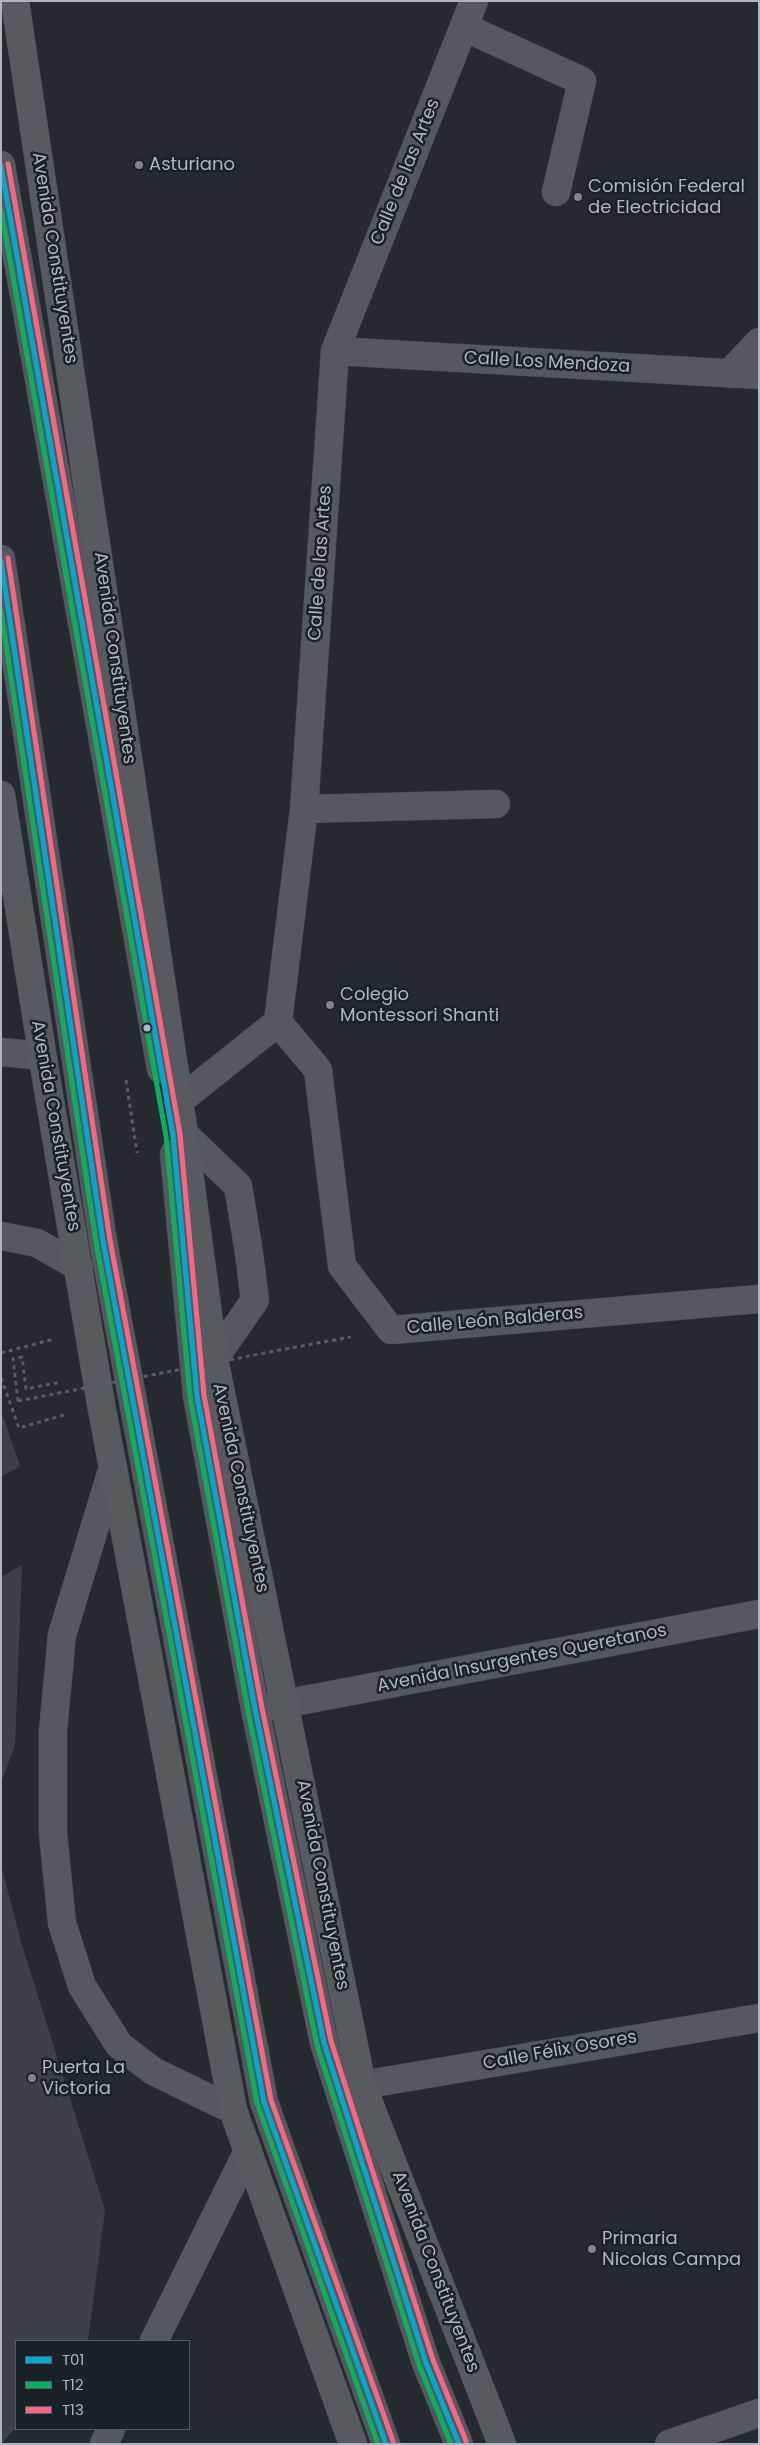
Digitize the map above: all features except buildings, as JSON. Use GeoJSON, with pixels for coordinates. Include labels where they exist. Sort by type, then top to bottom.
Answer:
{"type":"FeatureCollection","features":[{"type":"Feature","properties":{"kind":"main road","name":"Avenida Constituyentes"},"geometry":{"type":"LineString","coordinates":[[15,1],[184,1134],[214,1359],[362,2085],[502,2444]]}},
{"type":"Feature","properties":{"kind":"main road","name":"Avenida Constituyentes"},"geometry":{"type":"LineString","coordinates":[[1,796],[7,871],[42,1056],[101,1404],[233,2110],[353,2444]]}},
{"type":"Feature","properties":{"kind":"street","name":"Calle de las Artes"},"geometry":{"type":"LineString","coordinates":[[278,1022],[304,809],[336,350],[474,1]]}},
{"type":"Feature","properties":{"kind":"street"},"geometry":{"type":"LineString","coordinates":[[464,28],[582,81],[556,192]]}},
{"type":"Feature","properties":{"kind":"street"},"geometry":{"type":"LineString","coordinates":[[1,165],[172,1135],[197,1396],[255,1709],[324,2043],[426,2363],[459,2444]]}},
{"type":"Feature","properties":{"kind":"street"},"geometry":{"type":"LineString","coordinates":[[729,374],[759,342]]}},
{"type":"Feature","properties":{"kind":"street","name":"Calle Los Mendoza"},"geometry":{"type":"LineString","coordinates":[[336,350],[759,375]]}},
{"type":"Feature","properties":{"kind":"street"},"geometry":{"type":"LineString","coordinates":[[1,559],[103,1241],[264,2102],[386,2444]]}},
{"type":"Feature","properties":{"kind":"street"},"geometry":{"type":"LineString","coordinates":[[304,809],[496,804]]}},
{"type":"Feature","properties":{"kind":"street"},"geometry":{"type":"LineString","coordinates":[[178,1102],[278,1022]]}},
{"type":"Feature","properties":{"kind":"street","name":"Calle León Balderas"},"geometry":{"type":"LineString","coordinates":[[278,1022],[318,1070],[342,1266],[391,1330],[759,1299]]}},
{"type":"Feature","properties":{"kind":"street"},"geometry":{"type":"LineString","coordinates":[[1,1052],[42,1056]]}},
{"type":"Feature","properties":{"kind":"street"},"geometry":{"type":"LineString","coordinates":[[184,1134],[238,1186],[255,1300],[214,1359]]}},
{"type":"Feature","properties":{"kind":"street"},"geometry":{"type":"LineString","coordinates":[[1,1236],[38,1243],[79,1267]]}},
{"type":"Feature","properties":{"kind":"street"},"geometry":{"type":"LineString","coordinates":[[113,1467],[62,1635],[53,1732],[52,1834],[62,1923],[82,1986],[119,2045],[153,2071],[233,2110]]}},
{"type":"Feature","properties":{"kind":"street","name":"Avenida Insurgentes Queretanos"},"geometry":{"type":"LineString","coordinates":[[255,1709],[759,1614]]}},
{"type":"Feature","properties":{"kind":"street","name":"Calle Félix Osores"},"geometry":{"type":"LineString","coordinates":[[362,2085],[759,2018]]}},
{"type":"Feature","properties":{"kind":"street"},"geometry":{"type":"LineString","coordinates":[[154,2340],[248,2151]]}},
{"type":"Feature","properties":{"kind":"street"},"geometry":{"type":"LineString","coordinates":[[669,2444],[759,2413]]}},
{"type":"Feature","properties":{"kind":"street"},"geometry":{"type":"LineString","coordinates":[[104,2444],[111,2430]]}},
{"type":"Feature","properties":{"kind":"path"},"geometry":{"type":"LineString","coordinates":[[1,1353],[34,1343],[90,1332]]}},
{"type":"Feature","properties":{"kind":"path"},"geometry":{"type":"LineString","coordinates":[[26,1388],[22,1357],[13,1358],[18,1401],[355,1336]]}},
{"type":"Feature","properties":{"kind":"path"},"geometry":{"type":"LineString","coordinates":[[1,1378],[19,1428],[101,1404]]}},
{"type":"Feature","properties":{"kind":"transit line","name":"T13"},"geometry":{"type":"LineString","coordinates":[[8,164],[180,1134],[204,1395],[262,1708],[331,2041],[433,2360],[466,2441]]}},
{"type":"Feature","properties":{"kind":"transit line","name":"T01"},"geometry":{"type":"LineString","coordinates":[[1,166],[173,1135],[197,1396],[255,1709],[324,2043],[426,2363],[459,2444]]}},
{"type":"Feature","properties":{"kind":"transit line","name":"T12"},"geometry":{"type":"LineString","coordinates":[[1,209],[166,1136],[190,1397],[248,1711],[317,2045],[419,2365],[451,2444]]}},
{"type":"Feature","properties":{"kind":"transit line","name":"T13"},"geometry":{"type":"LineString","coordinates":[[8,558],[110,1240],[271,2100],[393,2441]]}},
{"type":"Feature","properties":{"kind":"transit line","name":"T01"},"geometry":{"type":"LineString","coordinates":[[1,561],[103,1241],[264,2102],[386,2444]]}},
{"type":"Feature","properties":{"kind":"transit line","name":"T12"},"geometry":{"type":"LineString","coordinates":[[1,611],[96,1242],[257,2103],[378,2444]]}},
{"type":"Feature","properties":{"kind":"place","name":"Asturiano"},"geometry":{"type":"Point","coordinates":[139,165]}},
{"type":"Feature","properties":{"kind":"place","name":"Comisión Federal de Electricidad"},"geometry":{"type":"Point","coordinates":[578,197]}},
{"type":"Feature","properties":{"kind":"place","name":"Colegio Montessori Shanti"},"geometry":{"type":"Point","coordinates":[330,1005]}},
{"type":"Feature","properties":{"kind":"place","name":"Puerta La Victoria"},"geometry":{"type":"Point","coordinates":[32,2078]}},
{"type":"Feature","properties":{"kind":"place","name":"Primaria Nicolas Campa"},"geometry":{"type":"Point","coordinates":[592,2249]}}]}
